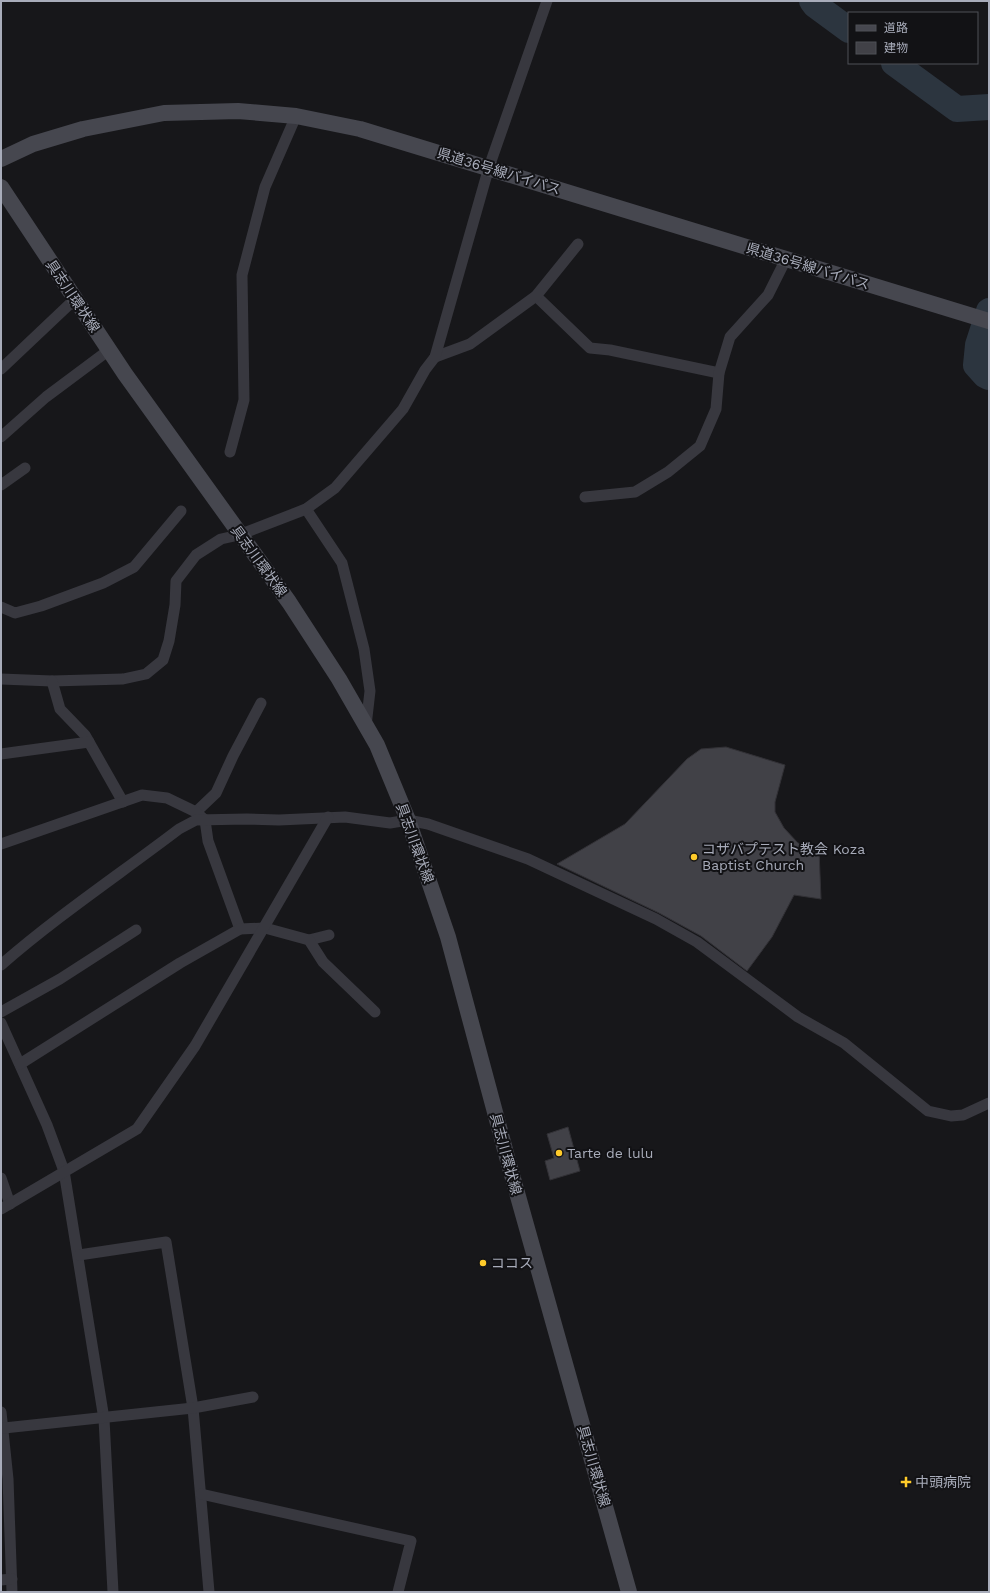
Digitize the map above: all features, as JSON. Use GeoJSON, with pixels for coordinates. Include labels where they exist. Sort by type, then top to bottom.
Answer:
{"type":"FeatureCollection","features":[{"type":"Feature","properties":{"kind":"main road","name":"県道36号線バイパス"},"geometry":{"type":"LineString","coordinates":[[1,159],[33,144],[83,129],[164,113],[238,111],[296,116],[360,129],[489,167],[989,321]]}},
{"type":"Feature","properties":{"kind":"main road","name":"具志川環状線"},"geometry":{"type":"LineString","coordinates":[[1,187],[109,350],[288,602],[339,679],[377,745],[408,820],[448,936],[507,1157],[629,1592]]}},
{"type":"Feature","properties":{"kind":"street"},"geometry":{"type":"LineString","coordinates":[[1,678],[52,681],[123,679],[146,674],[163,660],[169,641],[175,605],[176,581],[196,556],[221,539],[239,535],[306,509],[335,488],[404,409],[425,370],[435,357],[489,167],[547,1]]}},
{"type":"Feature","properties":{"kind":"street"},"geometry":{"type":"LineString","coordinates":[[230,452],[244,400],[242,275],[265,187],[296,116]]}},
{"type":"Feature","properties":{"kind":"street"},"geometry":{"type":"LineString","coordinates":[[435,357],[470,344],[536,296],[578,244]]}},
{"type":"Feature","properties":{"kind":"street"},"geometry":{"type":"LineString","coordinates":[[585,497],[635,492],[668,472],[700,446],[716,409],[720,373],[730,337],[768,295],[786,259]]}},
{"type":"Feature","properties":{"kind":"street"},"geometry":{"type":"LineString","coordinates":[[536,296],[590,348],[610,350],[720,373]]}},
{"type":"Feature","properties":{"kind":"street"},"geometry":{"type":"LineString","coordinates":[[1,369],[75,299]]}},
{"type":"Feature","properties":{"kind":"street"},"geometry":{"type":"LineString","coordinates":[[1,437],[46,397],[109,350]]}},
{"type":"Feature","properties":{"kind":"street"},"geometry":{"type":"LineString","coordinates":[[1,485],[25,468]]}},
{"type":"Feature","properties":{"kind":"street"},"geometry":{"type":"LineString","coordinates":[[306,509],[342,563],[364,649],[370,691],[366,726]]}},
{"type":"Feature","properties":{"kind":"street"},"geometry":{"type":"LineString","coordinates":[[1,607],[15,613],[41,606],[103,583],[134,567],[181,512]]}},
{"type":"Feature","properties":{"kind":"street"},"geometry":{"type":"LineString","coordinates":[[52,681],[60,709],[85,735],[123,802]]}},
{"type":"Feature","properties":{"kind":"street"},"geometry":{"type":"LineString","coordinates":[[196,812],[216,793],[260,703]]}},
{"type":"Feature","properties":{"kind":"street"},"geometry":{"type":"LineString","coordinates":[[1,754],[89,742]]}},
{"type":"Feature","properties":{"kind":"street"},"geometry":{"type":"LineString","coordinates":[[1,844],[142,795],[167,798],[196,812],[205,820],[208,841],[240,929]]}},
{"type":"Feature","properties":{"kind":"street"},"geometry":{"type":"LineString","coordinates":[[1,1178],[6,1206],[137,1129],[195,1046],[265,928],[328,817]]}},
{"type":"Feature","properties":{"kind":"street"},"geometry":{"type":"LineString","coordinates":[[1,965],[30,940],[179,829],[196,820],[279,820],[328,817],[390,823],[408,820],[428,824],[528,859],[663,922],[697,942],[798,1017],[844,1043],[928,1111],[951,1116],[963,1115],[989,1103]]}},
{"type":"Feature","properties":{"kind":"street"},"geometry":{"type":"LineString","coordinates":[[20,1064],[180,963],[240,929],[265,928],[309,940],[329,935]]}},
{"type":"Feature","properties":{"kind":"street"},"geometry":{"type":"LineString","coordinates":[[1,1012],[60,979],[136,930]]}},
{"type":"Feature","properties":{"kind":"street"},"geometry":{"type":"LineString","coordinates":[[309,940],[323,962],[375,1012]]}},
{"type":"Feature","properties":{"kind":"street"},"geometry":{"type":"LineString","coordinates":[[1,1023],[47,1125],[64,1171],[79,1255],[104,1419],[113,1592]]}},
{"type":"Feature","properties":{"kind":"street"},"geometry":{"type":"LineString","coordinates":[[79,1255],[166,1242],[193,1408],[209,1592]]}},
{"type":"Feature","properties":{"kind":"street"},"geometry":{"type":"LineString","coordinates":[[4,1428],[104,1419],[193,1408],[252,1396]]}},
{"type":"Feature","properties":{"kind":"street"},"geometry":{"type":"LineString","coordinates":[[1,1412],[4,1428],[8,1479],[6,1580],[12,1592]]}},
{"type":"Feature","properties":{"kind":"street"},"geometry":{"type":"LineString","coordinates":[[201,1494],[411,1541],[398,1592]]}},
{"type":"Feature","properties":{"kind":"building","name":"コザバプテスト教会 Koza Baptist Church"},"geometry":{"type":"Polygon","coordinates":[[[726,747],[785,765],[775,802],[775,812],[784,828],[798,843],[819,850],[821,899],[794,895],[772,937],[747,971],[701,936],[659,913],[557,864],[625,824],[687,759],[701,749],[726,747]]]}},
{"type":"Feature","properties":{"kind":"building"},"geometry":{"type":"Polygon","coordinates":[[[568,1127],[580,1171],[550,1180],[545,1161],[554,1158],[547,1134],[568,1127]]]}},
{"type":"Feature","properties":{"kind":"waterway"},"geometry":{"type":"LineString","coordinates":[[812,1],[815,5],[848,29]]}},
{"type":"Feature","properties":{"kind":"waterway"},"geometry":{"type":"LineString","coordinates":[[895,64],[957,109],[989,107]]}},
{"type":"Feature","properties":{"kind":"waterway"},"geometry":{"type":"LineString","coordinates":[[989,311],[978,345],[976,365],[985,375],[989,377]]}},
{"type":"Feature","properties":{"kind":"place","name":"コザバプテスト教会 Koza Baptist Church"},"geometry":{"type":"Point","coordinates":[694,857]}},
{"type":"Feature","properties":{"kind":"place","name":"Tarte de lulu"},"geometry":{"type":"Point","coordinates":[559,1153]}},
{"type":"Feature","properties":{"kind":"place","name":"ココス"},"geometry":{"type":"Point","coordinates":[483,1263]}},
{"type":"Feature","properties":{"kind":"place","name":"中頭病院"},"geometry":{"type":"Point","coordinates":[906,1482]}}]}
